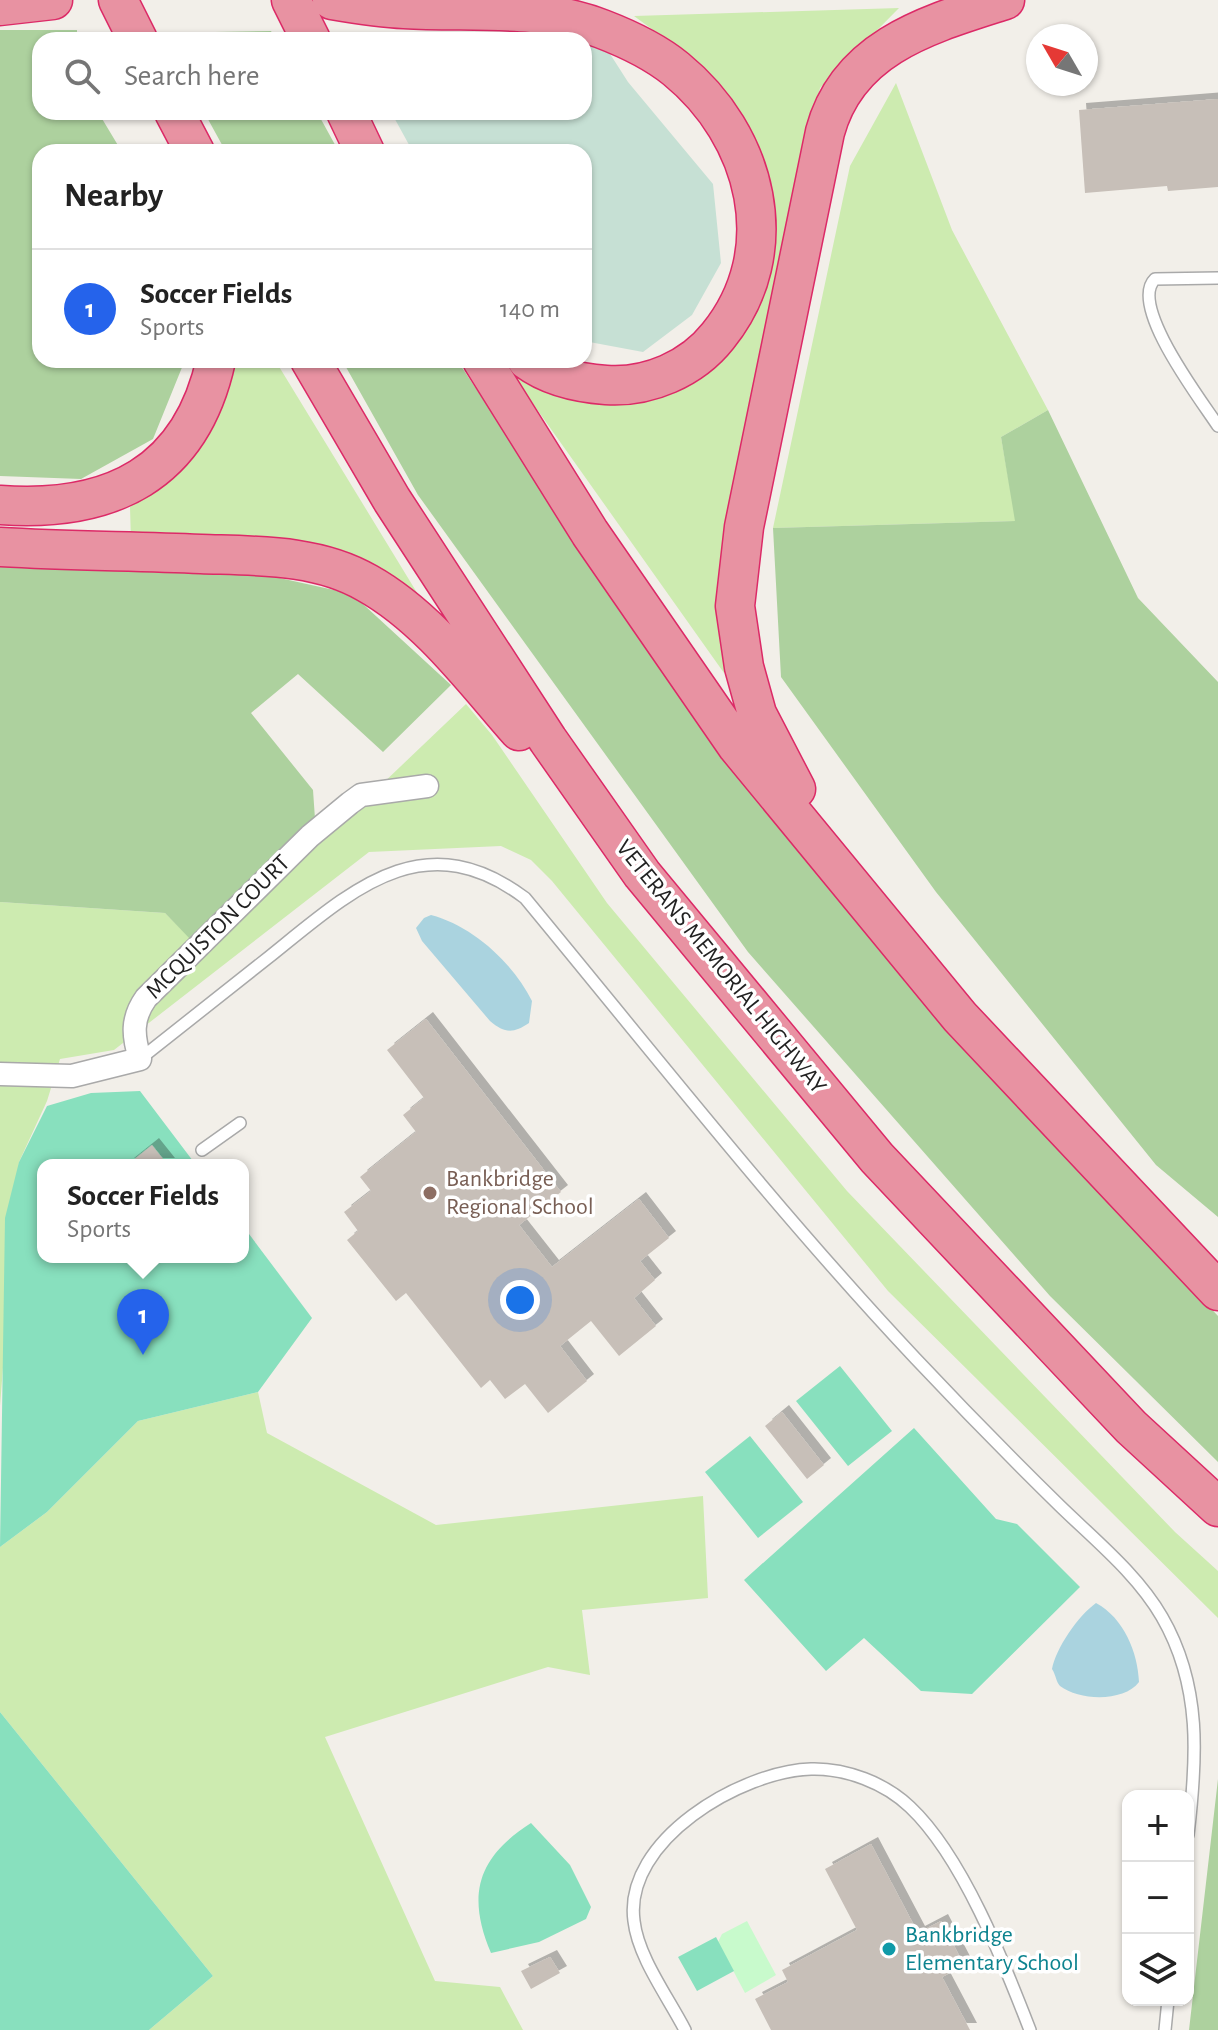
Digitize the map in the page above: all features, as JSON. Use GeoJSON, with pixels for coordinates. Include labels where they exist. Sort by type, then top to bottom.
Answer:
{"type":"FeatureCollection","features":[{"type":"Feature","properties":{"kind":"highway"},"geometry":{"type":"LineString","coordinates":[[0,6],[53,0]]}},
{"type":"Feature","properties":{"kind":"highway"},"geometry":{"type":"LineString","coordinates":[[118,0],[134,32]]}},
{"type":"Feature","properties":{"kind":"highway"},"geometry":{"type":"LineString","coordinates":[[291,0],[307,32]]}},
{"type":"Feature","properties":{"kind":"highway"},"geometry":{"type":"LineString","coordinates":[[332,0],[404,9],[538,14],[599,28],[638,45],[674,67],[705,96],[729,130],[747,169],[757,231],[753,274],[736,312],[711,345],[677,370],[636,384],[616,386],[573,381],[545,368]]}},
{"type":"Feature","properties":{"kind":"highway"},"geometry":{"type":"LineString","coordinates":[[822,849],[818,825],[774,751],[757,714],[744,667],[735,606],[744,527],[822,147],[830,114],[840,96],[882,48],[922,27],[1005,0]]}},
{"type":"Feature","properties":{"kind":"highway"},"geometry":{"type":"LineString","coordinates":[[350,120],[361,144]]}},
{"type":"Feature","properties":{"kind":"highway"},"geometry":{"type":"LineString","coordinates":[[0,505],[61,505],[102,496],[158,466],[174,452],[198,418],[214,368]]}},
{"type":"Feature","properties":{"kind":"highway","name":"VETERANS MEMORIAL HIGHWAY"},"geometry":{"type":"LineString","coordinates":[[315,368],[392,500],[581,788],[642,874],[877,1158],[1131,1427],[1218,1507]]}},
{"type":"Feature","properties":{"kind":"highway"},"geometry":{"type":"LineString","coordinates":[[487,368],[590,533],[737,746],[960,1017],[1218,1291]]}},
{"type":"Feature","properties":{"kind":"highway"},"geometry":{"type":"LineString","coordinates":[[0,547],[287,558],[348,573],[385,594],[418,621],[559,777],[581,788]]}},
{"type":"Feature","properties":{"kind":"street","name":"MCQUISTON COURT"},"geometry":{"type":"LineString","coordinates":[[140,1059],[134,1026],[136,1012],[146,998],[310,836],[361,795],[427,786]]}},
{"type":"Feature","properties":{"kind":"street"},"geometry":{"type":"LineString","coordinates":[[0,1074],[72,1076],[140,1059]]}},
{"type":"Feature","properties":{"kind":"lane"},"geometry":{"type":"LineString","coordinates":[[1218,278],[1155,279],[1149,285],[1147,296],[1156,328],[1218,426]]}},
{"type":"Feature","properties":{"kind":"lane"},"geometry":{"type":"LineString","coordinates":[[140,1059],[334,904],[376,878],[412,866],[445,863],[505,883],[525,898],[683,1095],[816,1252],[960,1406],[1146,1594],[1178,1651],[1193,1709],[1196,1762],[1193,1790]]}},
{"type":"Feature","properties":{"kind":"lane"},"geometry":{"type":"LineString","coordinates":[[202,1150],[240,1123]]}},
{"type":"Feature","properties":{"kind":"lane"},"geometry":{"type":"LineString","coordinates":[[685,2030],[648,1959],[634,1922],[643,1874],[666,1837],[693,1815],[756,1782],[811,1769],[865,1779],[912,1808],[941,1847],[972,1900],[1004,1965],[1030,2030]]}},
{"type":"Feature","properties":{"kind":"lane"},"geometry":{"type":"LineString","coordinates":[[1165,2030],[1167,2006]]}},
{"type":"Feature","properties":{"kind":"green space"},"geometry":{"type":"Polygon","coordinates":[[[899,8],[820,88],[780,251],[730,516],[724,673],[508,368],[619,401],[707,370],[771,191],[705,68],[634,16],[899,8]]]}},
{"type":"Feature","properties":{"kind":"green space"},"geometry":{"type":"Polygon","coordinates":[[[0,30],[77,30],[32,32],[32,120],[103,120],[117,144],[32,144],[32,368],[182,368],[153,439],[81,479],[0,476],[0,30]]]}},
{"type":"Feature","properties":{"kind":"green space"},"geometry":{"type":"Polygon","coordinates":[[[592,32],[596,32],[628,82],[713,184],[721,263],[692,315],[643,352],[592,342],[592,144],[409,144],[395,120],[592,120],[592,32]]]}},
{"type":"Feature","properties":{"kind":"green space"},"geometry":{"type":"Polygon","coordinates":[[[896,83],[952,230],[1048,410],[1001,437],[1016,521],[773,528],[850,166],[896,83]]]}},
{"type":"Feature","properties":{"kind":"green space"},"geometry":{"type":"Polygon","coordinates":[[[208,120],[321,120],[335,144],[222,144],[208,120]]]}},
{"type":"Feature","properties":{"kind":"green space"},"geometry":{"type":"Polygon","coordinates":[[[217,368],[280,368],[430,614],[341,553],[131,541],[130,507],[200,449],[217,368]]]}},
{"type":"Feature","properties":{"kind":"green space"},"geometry":{"type":"Polygon","coordinates":[[[347,368],[462,368],[694,717],[907,984],[1218,1316],[1218,1462],[1050,1296],[748,952],[418,495],[347,368]]]}},
{"type":"Feature","properties":{"kind":"green space"},"geometry":{"type":"Polygon","coordinates":[[[1048,410],[1138,598],[1218,682],[1218,1217],[1156,1165],[936,892],[781,677],[773,528],[1015,521],[1001,437],[1048,410]]]}},
{"type":"Feature","properties":{"kind":"green space"},"geometry":{"type":"Polygon","coordinates":[[[0,559],[257,573],[352,594],[451,685],[383,752],[298,674],[251,713],[313,790],[315,819],[191,940],[165,913],[0,902],[0,559]]]}},
{"type":"Feature","properties":{"kind":"green space"},"geometry":{"type":"Polygon","coordinates":[[[466,704],[492,735],[607,903],[847,1191],[1175,1532],[1218,1571],[1218,1618],[888,1291],[552,881],[531,860],[501,846],[369,852],[114,1050],[60,1059],[47,1101],[19,1162],[0,1406],[0,902],[165,913],[205,953],[466,704]]]}},
{"type":"Feature","properties":{"kind":"green space"},"geometry":{"type":"Polygon","coordinates":[[[140,1091],[191,1159],[37,1159],[37,1263],[249,1263],[249,1234],[312,1318],[258,1392],[138,1421],[47,1512],[0,1547],[5,1218],[19,1162],[47,1106],[91,1093],[140,1091]]]}},
{"type":"Feature","properties":{"kind":"green space"},"geometry":{"type":"Polygon","coordinates":[[[840,1366],[892,1431],[848,1466],[796,1401],[840,1366]]]}},
{"type":"Feature","properties":{"kind":"green space"},"geometry":{"type":"Polygon","coordinates":[[[258,1392],[267,1433],[436,1525],[703,1496],[708,1598],[582,1610],[590,1675],[548,1667],[325,1737],[435,1981],[500,1987],[523,2030],[149,2030],[213,1976],[0,1712],[0,1547],[47,1512],[138,1421],[258,1392]]]}},
{"type":"Feature","properties":{"kind":"green space"},"geometry":{"type":"Polygon","coordinates":[[[914,1428],[996,1519],[1017,1524],[1080,1587],[972,1694],[921,1691],[864,1638],[826,1671],[744,1580],[914,1428]]]}},
{"type":"Feature","properties":{"kind":"green space"},"geometry":{"type":"Polygon","coordinates":[[[750,1436],[803,1502],[758,1538],[705,1472],[750,1436]]]}},
{"type":"Feature","properties":{"kind":"green space"},"geometry":{"type":"Polygon","coordinates":[[[0,1712],[213,1976],[149,2030],[0,2030],[0,1712]]]}},
{"type":"Feature","properties":{"kind":"green space"},"geometry":{"type":"Polygon","coordinates":[[[1218,1779],[1218,2030],[1189,2030],[1218,1779]]]}},
{"type":"Feature","properties":{"kind":"green space"},"geometry":{"type":"Polygon","coordinates":[[[531,1823],[570,1865],[591,1907],[586,1919],[539,1942],[491,1953],[479,1913],[482,1879],[499,1849],[531,1823]]]}},
{"type":"Feature","properties":{"kind":"green space"},"geometry":{"type":"Polygon","coordinates":[[[747,1921],[776,1975],[745,1993],[718,1942],[722,1934],[747,1921]]]}},
{"type":"Feature","properties":{"kind":"green space"},"geometry":{"type":"Polygon","coordinates":[[[716,1937],[734,1971],[697,1991],[678,1957],[716,1937]]]}},
{"type":"Feature","properties":{"kind":"water"},"geometry":{"type":"Polygon","coordinates":[[[431,915],[462,928],[503,960],[532,1001],[529,1023],[509,1031],[490,1021],[422,941],[416,928],[431,915]]]}},
{"type":"Feature","properties":{"kind":"water"},"geometry":{"type":"Polygon","coordinates":[[[1096,1603],[1122,1627],[1136,1660],[1139,1682],[1132,1689],[1113,1696],[1090,1697],[1069,1691],[1060,1686],[1052,1669],[1069,1633],[1096,1603]]]}},
{"type":"Feature","properties":{"kind":"building"},"geometry":{"type":"Polygon","coordinates":[[[1218,99],[1218,187],[1168,191],[1167,186],[1085,193],[1079,110],[1218,99]]]}},
{"type":"Feature","properties":{"kind":"building"},"geometry":{"type":"Polygon","coordinates":[[[426,1019],[561,1192],[519,1225],[552,1267],[639,1199],[669,1238],[640,1261],[655,1280],[634,1298],[656,1326],[619,1356],[591,1321],[560,1346],[587,1381],[548,1413],[525,1384],[505,1399],[490,1380],[481,1388],[406,1293],[396,1301],[347,1240],[358,1231],[344,1212],[371,1191],[360,1177],[416,1132],[403,1115],[424,1098],[387,1050],[426,1019]]]}},
{"type":"Feature","properties":{"kind":"building"},"geometry":{"type":"Polygon","coordinates":[[[152,1145],[163,1159],[134,1159],[152,1145]]]}},
{"type":"Feature","properties":{"kind":"building"},"geometry":{"type":"Polygon","coordinates":[[[782,1412],[824,1465],[807,1479],[765,1426],[782,1412]]]}},
{"type":"Feature","properties":{"kind":"building","name":"Bankbridge Elementary School"},"geometry":{"type":"Polygon","coordinates":[[[871,1844],[918,1933],[941,1921],[964,1965],[942,1977],[970,2030],[771,2030],[755,1999],[788,1982],[782,1970],[857,1930],[825,1869],[871,1844]]]}},
{"type":"Feature","properties":{"kind":"building"},"geometry":{"type":"Polygon","coordinates":[[[550,1957],[560,1973],[531,1989],[521,1971],[550,1957]]]}},
{"type":"Feature","properties":{"kind":"place","name":"Bankbridge Regional School"},"geometry":{"type":"Point","coordinates":[430,1193]}},
{"type":"Feature","properties":{"kind":"place","name":"Soccer Fields"},"geometry":{"type":"Point","coordinates":[143,1355]}},
{"type":"Feature","properties":{"kind":"place","name":"Bankbridge Elementary School"},"geometry":{"type":"Point","coordinates":[889,1949]}}]}
